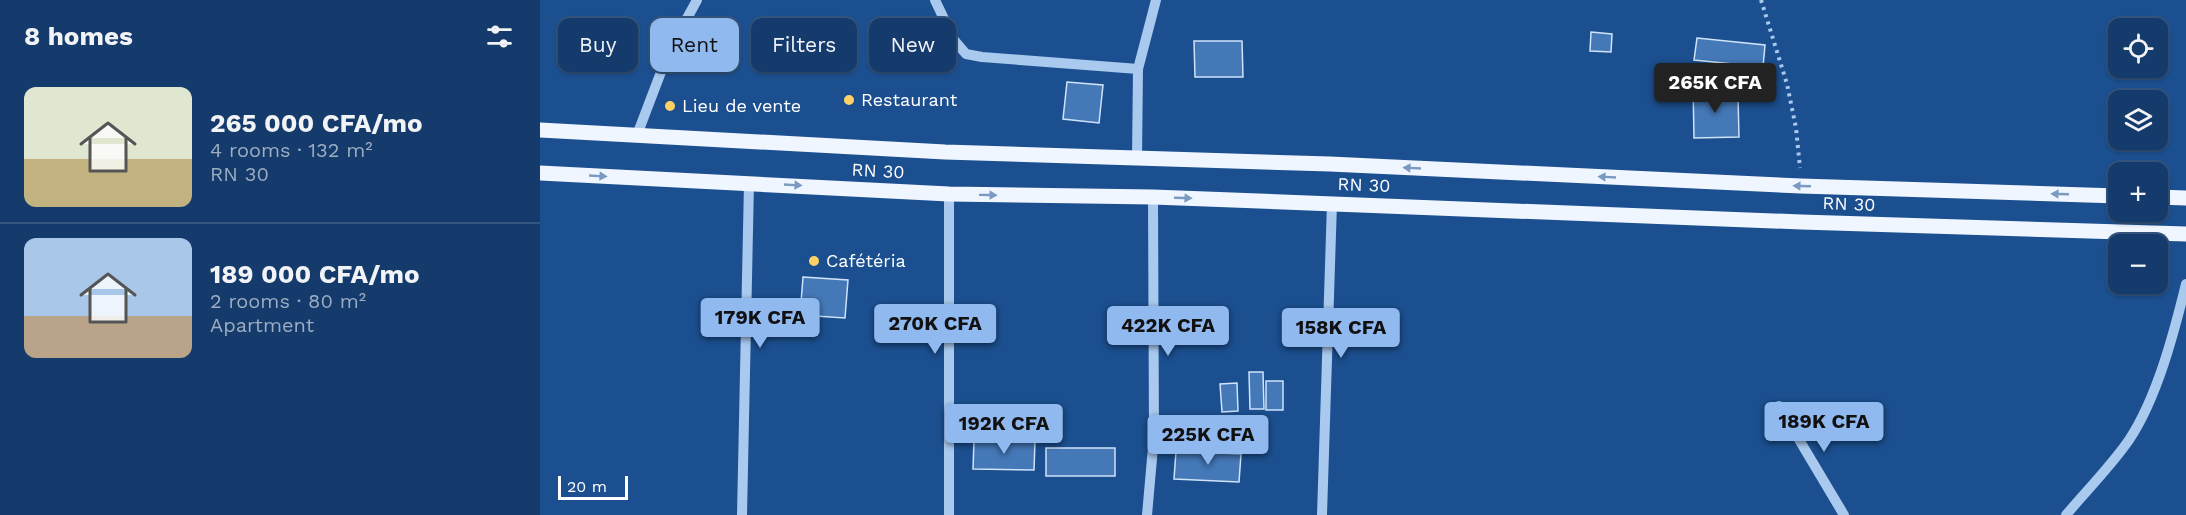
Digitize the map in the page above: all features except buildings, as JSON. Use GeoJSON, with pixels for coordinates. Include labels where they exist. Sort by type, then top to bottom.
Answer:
{"type":"FeatureCollection","features":[{"type":"Feature","properties":{"kind":"main road","name":"RN 30"},"geometry":{"type":"LineString","coordinates":[[540,130],[945,152],[1330,164],[1801,186],[2108,196]]}},
{"type":"Feature","properties":{"kind":"main road","name":"RN 30"},"geometry":{"type":"LineString","coordinates":[[540,173],[949,194],[1153,197],[1813,223],[2186,234]]}},
{"type":"Feature","properties":{"kind":"main road"},"geometry":{"type":"LineString","coordinates":[[2168,197],[2186,198]]}},
{"type":"Feature","properties":{"kind":"street"},"geometry":{"type":"LineString","coordinates":[[637,135],[669,51],[697,0]]}},
{"type":"Feature","properties":{"kind":"street"},"geometry":{"type":"LineString","coordinates":[[935,0],[954,40],[966,54],[1138,69]]}},
{"type":"Feature","properties":{"kind":"street"},"geometry":{"type":"LineString","coordinates":[[1137,159],[1138,69],[1156,0]]}},
{"type":"Feature","properties":{"kind":"street"},"geometry":{"type":"LineString","coordinates":[[742,515],[749,183]]}},
{"type":"Feature","properties":{"kind":"street"},"geometry":{"type":"LineString","coordinates":[[949,194],[949,515]]}},
{"type":"Feature","properties":{"kind":"street"},"geometry":{"type":"LineString","coordinates":[[1147,515],[1154,436],[1153,197]]}},
{"type":"Feature","properties":{"kind":"street"},"geometry":{"type":"LineString","coordinates":[[1322,515],[1332,203]]}},
{"type":"Feature","properties":{"kind":"street"},"geometry":{"type":"LineString","coordinates":[[2066,515],[2129,440],[2150,399],[2177,320],[2186,284]]}},
{"type":"Feature","properties":{"kind":"street"},"geometry":{"type":"LineString","coordinates":[[1779,406],[1844,515]]}},
{"type":"Feature","properties":{"kind":"path"},"geometry":{"type":"LineString","coordinates":[[1761,0],[1787,84],[1796,128],[1801,186]]}},
{"type":"Feature","properties":{"kind":"place","name":"Restaurant"},"geometry":{"type":"Point","coordinates":[849,100]}},
{"type":"Feature","properties":{"kind":"place","name":"Lieu de vente"},"geometry":{"type":"Point","coordinates":[670,106]}},
{"type":"Feature","properties":{"kind":"place","name":"Cafétéria"},"geometry":{"type":"Point","coordinates":[814,261]}}]}
